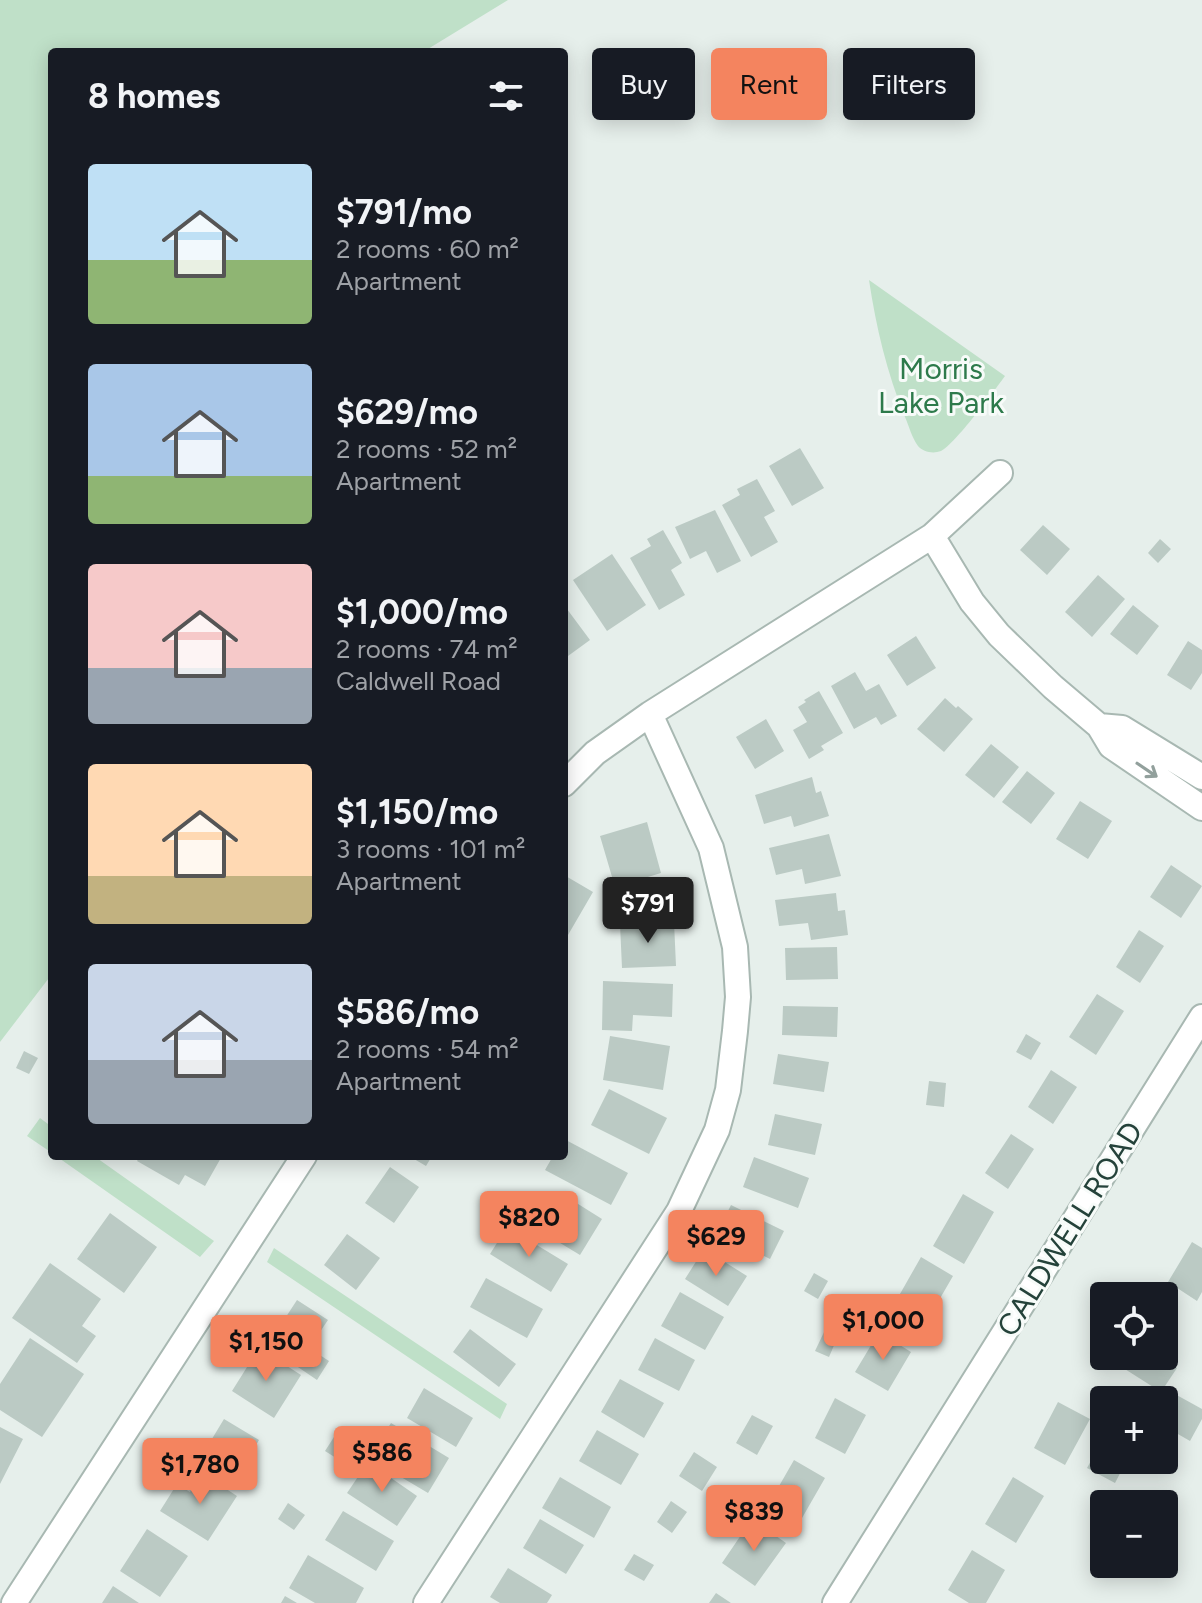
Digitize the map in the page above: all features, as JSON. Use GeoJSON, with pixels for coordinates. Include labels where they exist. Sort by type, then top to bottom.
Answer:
{"type":"FeatureCollection","features":[{"type":"Feature","properties":{"kind":"street"},"geometry":{"type":"LineString","coordinates":[[568,780],[595,753],[650,714],[932,536],[1000,473]]}},
{"type":"Feature","properties":{"kind":"street"},"geometry":{"type":"LineString","coordinates":[[932,536],[972,602],[999,635],[1099,726],[1111,746],[1202,808]]}},
{"type":"Feature","properties":{"kind":"street"},"geometry":{"type":"LineString","coordinates":[[426,1603],[679,1211],[717,1130],[728,1090],[738,997],[735,947],[711,848],[650,714]]}},
{"type":"Feature","properties":{"kind":"street"},"geometry":{"type":"LineString","coordinates":[[1099,726],[1122,728],[1202,777]]}},
{"type":"Feature","properties":{"kind":"street","name":"CALDWELL ROAD"},"geometry":{"type":"LineString","coordinates":[[835,1603],[1202,1017]]}},
{"type":"Feature","properties":{"kind":"street"},"geometry":{"type":"LineString","coordinates":[[14,1603],[301,1160]]}},
{"type":"Feature","properties":{"kind":"green space"},"geometry":{"type":"Polygon","coordinates":[[[0,0],[508,0],[430,48],[48,48],[48,979],[0,1042],[0,0]]]}},
{"type":"Feature","properties":{"kind":"green space","name":"Morris Lake Park"},"geometry":{"type":"Polygon","coordinates":[[[869,280],[1005,376],[965,428],[941,451],[923,450],[912,436],[888,367],[869,280]]]}},
{"type":"Feature","properties":{"kind":"green space"},"geometry":{"type":"Polygon","coordinates":[[[40,1118],[48,1124],[48,1150],[27,1136],[40,1118]]]}},
{"type":"Feature","properties":{"kind":"green space"},"geometry":{"type":"Polygon","coordinates":[[[62,1160],[100,1160],[214,1241],[200,1257],[62,1160]]]}},
{"type":"Feature","properties":{"kind":"green space"},"geometry":{"type":"Polygon","coordinates":[[[274,1248],[507,1404],[500,1419],[267,1262],[274,1248]]]}},
{"type":"Feature","properties":{"kind":"building"},"geometry":{"type":"Polygon","coordinates":[[[800,448],[824,488],[792,506],[769,466],[800,448]]]}},
{"type":"Feature","properties":{"kind":"building"},"geometry":{"type":"Polygon","coordinates":[[[757,479],[775,511],[764,517],[778,542],[751,557],[722,505],[740,495],[737,489],[757,479]]]}},
{"type":"Feature","properties":{"kind":"building"},"geometry":{"type":"Polygon","coordinates":[[[715,510],[741,561],[717,573],[706,551],[690,559],[675,527],[715,510]]]}},
{"type":"Feature","properties":{"kind":"building"},"geometry":{"type":"Polygon","coordinates":[[[1043,525],[1070,549],[1047,575],[1020,550],[1043,525]]]}},
{"type":"Feature","properties":{"kind":"building"},"geometry":{"type":"Polygon","coordinates":[[[663,530],[682,563],[671,570],[685,595],[659,610],[630,558],[651,546],[647,539],[663,530]]]}},
{"type":"Feature","properties":{"kind":"building"},"geometry":{"type":"Polygon","coordinates":[[[1160,539],[1171,549],[1158,563],[1148,553],[1160,539]]]}},
{"type":"Feature","properties":{"kind":"building"},"geometry":{"type":"Polygon","coordinates":[[[612,554],[646,605],[607,631],[573,580],[612,554]]]}},
{"type":"Feature","properties":{"kind":"building"},"geometry":{"type":"Polygon","coordinates":[[[1098,575],[1125,599],[1092,637],[1065,612],[1098,575]]]}},
{"type":"Feature","properties":{"kind":"building"},"geometry":{"type":"Polygon","coordinates":[[[1133,605],[1159,626],[1137,655],[1110,634],[1133,605]]]}},
{"type":"Feature","properties":{"kind":"building"},"geometry":{"type":"Polygon","coordinates":[[[568,610],[590,640],[568,656],[568,610]]]}},
{"type":"Feature","properties":{"kind":"building"},"geometry":{"type":"Polygon","coordinates":[[[916,636],[936,668],[907,686],[887,655],[916,636]]]}},
{"type":"Feature","properties":{"kind":"building"},"geometry":{"type":"Polygon","coordinates":[[[1188,641],[1202,650],[1202,673],[1191,690],[1167,675],[1188,641]]]}},
{"type":"Feature","properties":{"kind":"building"},"geometry":{"type":"Polygon","coordinates":[[[855,672],[866,691],[879,684],[897,716],[881,725],[876,717],[854,729],[831,686],[855,672]]]}},
{"type":"Feature","properties":{"kind":"building"},"geometry":{"type":"Polygon","coordinates":[[[819,691],[843,733],[821,746],[824,750],[809,759],[793,730],[807,722],[798,707],[819,691]]]}},
{"type":"Feature","properties":{"kind":"building"},"geometry":{"type":"Polygon","coordinates":[[[945,698],[973,719],[944,752],[917,729],[945,698]]]}},
{"type":"Feature","properties":{"kind":"building"},"geometry":{"type":"Polygon","coordinates":[[[766,719],[784,751],[755,769],[736,737],[766,719]]]}},
{"type":"Feature","properties":{"kind":"building"},"geometry":{"type":"Polygon","coordinates":[[[991,744],[1019,767],[994,798],[965,775],[991,744]]]}},
{"type":"Feature","properties":{"kind":"building"},"geometry":{"type":"Polygon","coordinates":[[[1027,771],[1055,793],[1031,824],[1002,802],[1027,771]]]}},
{"type":"Feature","properties":{"kind":"building"},"geometry":{"type":"Polygon","coordinates":[[[812,777],[816,793],[821,791],[829,816],[794,827],[791,816],[764,824],[755,795],[812,777]]]}},
{"type":"Feature","properties":{"kind":"building"},"geometry":{"type":"Polygon","coordinates":[[[1080,801],[1112,821],[1088,859],[1056,839],[1080,801]]]}},
{"type":"Feature","properties":{"kind":"building"},"geometry":{"type":"Polygon","coordinates":[[[647,822],[661,873],[615,887],[600,836],[647,822]]]}},
{"type":"Feature","properties":{"kind":"building"},"geometry":{"type":"Polygon","coordinates":[[[829,834],[841,876],[805,884],[802,869],[776,875],[769,848],[829,834]]]}},
{"type":"Feature","properties":{"kind":"building"},"geometry":{"type":"Polygon","coordinates":[[[1171,865],[1202,886],[1181,918],[1150,897],[1171,865]]]}},
{"type":"Feature","properties":{"kind":"building"},"geometry":{"type":"Polygon","coordinates":[[[568,877],[593,892],[568,935],[568,877]]]}},
{"type":"Feature","properties":{"kind":"building"},"geometry":{"type":"Polygon","coordinates":[[[836,893],[838,911],[845,910],[848,935],[811,940],[808,923],[779,926],[775,900],[836,893]]]}},
{"type":"Feature","properties":{"kind":"building"},"geometry":{"type":"Polygon","coordinates":[[[674,922],[676,966],[622,968],[620,924],[674,922]]]}},
{"type":"Feature","properties":{"kind":"building"},"geometry":{"type":"Polygon","coordinates":[[[1139,930],[1164,946],[1140,983],[1116,967],[1139,930]]]}},
{"type":"Feature","properties":{"kind":"building"},"geometry":{"type":"Polygon","coordinates":[[[837,947],[838,979],[786,980],[785,948],[837,947]]]}},
{"type":"Feature","properties":{"kind":"building"},"geometry":{"type":"Polygon","coordinates":[[[603,981],[673,984],[672,1017],[633,1015],[632,1031],[602,1030],[603,981]]]}},
{"type":"Feature","properties":{"kind":"building"},"geometry":{"type":"Polygon","coordinates":[[[1097,994],[1124,1011],[1096,1055],[1069,1037],[1097,994]]]}},
{"type":"Feature","properties":{"kind":"building"},"geometry":{"type":"Polygon","coordinates":[[[783,1006],[838,1007],[837,1037],[782,1035],[783,1006]]]}},
{"type":"Feature","properties":{"kind":"building"},"geometry":{"type":"Polygon","coordinates":[[[1026,1034],[1041,1043],[1031,1060],[1016,1052],[1026,1034]]]}},
{"type":"Feature","properties":{"kind":"building"},"geometry":{"type":"Polygon","coordinates":[[[610,1036],[670,1046],[663,1090],[603,1080],[610,1036]]]}},
{"type":"Feature","properties":{"kind":"building"},"geometry":{"type":"Polygon","coordinates":[[[24,1051],[38,1058],[29,1074],[16,1068],[24,1051]]]}},
{"type":"Feature","properties":{"kind":"building"},"geometry":{"type":"Polygon","coordinates":[[[778,1054],[829,1062],[824,1092],[773,1084],[778,1054]]]}},
{"type":"Feature","properties":{"kind":"building"},"geometry":{"type":"Polygon","coordinates":[[[1051,1070],[1077,1087],[1053,1124],[1028,1107],[1051,1070]]]}},
{"type":"Feature","properties":{"kind":"building"},"geometry":{"type":"Polygon","coordinates":[[[929,1081],[946,1083],[944,1107],[926,1105],[929,1081]]]}},
{"type":"Feature","properties":{"kind":"building"},"geometry":{"type":"Polygon","coordinates":[[[609,1089],[667,1118],[649,1154],[591,1125],[609,1089]]]}},
{"type":"Feature","properties":{"kind":"building"},"geometry":{"type":"Polygon","coordinates":[[[775,1114],[822,1124],[815,1155],[768,1145],[775,1114]]]}},
{"type":"Feature","properties":{"kind":"building"},"geometry":{"type":"Polygon","coordinates":[[[1011,1134],[1034,1149],[1008,1189],[985,1173],[1011,1134]]]}},
{"type":"Feature","properties":{"kind":"building"},"geometry":{"type":"Polygon","coordinates":[[[568,1141],[628,1173],[611,1205],[545,1170],[551,1160],[568,1160],[568,1141]]]}},
{"type":"Feature","properties":{"kind":"building"},"geometry":{"type":"Polygon","coordinates":[[[754,1157],[809,1178],[798,1208],[743,1187],[754,1157]]]}},
{"type":"Feature","properties":{"kind":"building"},"geometry":{"type":"Polygon","coordinates":[[[220,1160],[205,1186],[185,1175],[179,1185],[137,1161],[220,1160]]]}},
{"type":"Feature","properties":{"kind":"building"},"geometry":{"type":"Polygon","coordinates":[[[416,1160],[430,1160],[426,1166],[416,1160]]]}},
{"type":"Feature","properties":{"kind":"building"},"geometry":{"type":"Polygon","coordinates":[[[390,1167],[419,1187],[394,1223],[365,1203],[390,1167]]]}},
{"type":"Feature","properties":{"kind":"building"},"geometry":{"type":"Polygon","coordinates":[[[559,1192],[602,1219],[580,1255],[537,1229],[559,1192]]]}},
{"type":"Feature","properties":{"kind":"building"},"geometry":{"type":"Polygon","coordinates":[[[963,1194],[994,1212],[964,1264],[933,1246],[963,1194]]]}},
{"type":"Feature","properties":{"kind":"building"},"geometry":{"type":"Polygon","coordinates":[[[731,1205],[784,1231],[770,1259],[717,1233],[731,1205]]]}},
{"type":"Feature","properties":{"kind":"building"},"geometry":{"type":"Polygon","coordinates":[[[110,1213],[157,1247],[124,1293],[77,1259],[110,1213]]]}},
{"type":"Feature","properties":{"kind":"building"},"geometry":{"type":"Polygon","coordinates":[[[507,1227],[568,1264],[551,1292],[490,1254],[507,1227]]]}},
{"type":"Feature","properties":{"kind":"building"},"geometry":{"type":"Polygon","coordinates":[[[347,1234],[380,1258],[356,1290],[324,1265],[347,1234]]]}},
{"type":"Feature","properties":{"kind":"building"},"geometry":{"type":"Polygon","coordinates":[[[1192,1242],[1202,1248],[1202,1292],[1197,1301],[1178,1289],[1178,1282],[1168,1282],[1192,1242]]]}},
{"type":"Feature","properties":{"kind":"building"},"geometry":{"type":"Polygon","coordinates":[[[704,1249],[747,1276],[728,1306],[685,1279],[704,1249]]]}},
{"type":"Feature","properties":{"kind":"building"},"geometry":{"type":"Polygon","coordinates":[[[921,1257],[953,1276],[924,1326],[892,1308],[921,1257]]]}},
{"type":"Feature","properties":{"kind":"building"},"geometry":{"type":"Polygon","coordinates":[[[50,1263],[101,1299],[82,1326],[96,1336],[77,1363],[12,1318],[50,1263]]]}},
{"type":"Feature","properties":{"kind":"building"},"geometry":{"type":"Polygon","coordinates":[[[814,1273],[828,1281],[818,1299],[804,1291],[814,1273]]]}},
{"type":"Feature","properties":{"kind":"building"},"geometry":{"type":"Polygon","coordinates":[[[486,1278],[543,1309],[527,1338],[470,1307],[486,1278]]]}},
{"type":"Feature","properties":{"kind":"building"},"geometry":{"type":"Polygon","coordinates":[[[680,1292],[724,1317],[705,1350],[661,1326],[680,1292]]]}},
{"type":"Feature","properties":{"kind":"building"},"geometry":{"type":"Polygon","coordinates":[[[297,1300],[328,1320],[309,1348],[329,1361],[317,1380],[267,1346],[297,1300]]]}},
{"type":"Feature","properties":{"kind":"building"},"geometry":{"type":"Polygon","coordinates":[[[470,1329],[516,1364],[499,1387],[453,1352],[470,1329]]]}},
{"type":"Feature","properties":{"kind":"building"},"geometry":{"type":"Polygon","coordinates":[[[825,1330],[838,1336],[829,1357],[815,1351],[825,1330]]]}},
{"type":"Feature","properties":{"kind":"building"},"geometry":{"type":"Polygon","coordinates":[[[879,1332],[911,1352],[888,1391],[855,1372],[879,1332]]]}},
{"type":"Feature","properties":{"kind":"building"},"geometry":{"type":"Polygon","coordinates":[[[30,1338],[84,1374],[42,1437],[0,1410],[0,1384],[30,1338]]]}},
{"type":"Feature","properties":{"kind":"building"},"geometry":{"type":"Polygon","coordinates":[[[655,1338],[695,1360],[679,1391],[638,1370],[655,1338]]]}},
{"type":"Feature","properties":{"kind":"building"},"geometry":{"type":"Polygon","coordinates":[[[259,1348],[301,1375],[274,1418],[232,1391],[259,1348]]]}},
{"type":"Feature","properties":{"kind":"building"},"geometry":{"type":"Polygon","coordinates":[[[1126,1370],[1176,1370],[1165,1386],[1152,1386],[1126,1370]]]}},
{"type":"Feature","properties":{"kind":"building"},"geometry":{"type":"Polygon","coordinates":[[[620,1379],[664,1403],[644,1438],[601,1412],[620,1379]]]}},
{"type":"Feature","properties":{"kind":"building"},"geometry":{"type":"Polygon","coordinates":[[[424,1388],[473,1418],[456,1447],[407,1418],[424,1388]]]}},
{"type":"Feature","properties":{"kind":"building"},"geometry":{"type":"Polygon","coordinates":[[[1178,1396],[1202,1409],[1202,1419],[1190,1441],[1178,1434],[1178,1396]]]}},
{"type":"Feature","properties":{"kind":"building"},"geometry":{"type":"Polygon","coordinates":[[[835,1398],[866,1415],[845,1454],[815,1438],[835,1398]]]}},
{"type":"Feature","properties":{"kind":"building"},"geometry":{"type":"Polygon","coordinates":[[[1058,1402],[1090,1419],[1065,1465],[1034,1448],[1058,1402]]]}},
{"type":"Feature","properties":{"kind":"building"},"geometry":{"type":"Polygon","coordinates":[[[752,1415],[773,1426],[757,1455],[736,1443],[752,1415]]]}},
{"type":"Feature","properties":{"kind":"building"},"geometry":{"type":"Polygon","coordinates":[[[224,1419],[259,1440],[243,1467],[229,1459],[220,1475],[198,1462],[224,1419]]]}},
{"type":"Feature","properties":{"kind":"building"},"geometry":{"type":"Polygon","coordinates":[[[391,1423],[449,1458],[428,1493],[369,1458],[391,1423]]]}},
{"type":"Feature","properties":{"kind":"building"},"geometry":{"type":"Polygon","coordinates":[[[0,1427],[23,1439],[0,1484],[0,1427]]]}},
{"type":"Feature","properties":{"kind":"building"},"geometry":{"type":"Polygon","coordinates":[[[597,1430],[639,1454],[621,1485],[579,1461],[597,1430]]]}},
{"type":"Feature","properties":{"kind":"building"},"geometry":{"type":"Polygon","coordinates":[[[334,1437],[353,1448],[344,1463],[325,1451],[334,1437]]]}},
{"type":"Feature","properties":{"kind":"building"},"geometry":{"type":"Polygon","coordinates":[[[694,1452],[717,1467],[702,1491],[679,1476],[694,1452]]]}},
{"type":"Feature","properties":{"kind":"building"},"geometry":{"type":"Polygon","coordinates":[[[794,1460],[825,1478],[798,1525],[767,1507],[794,1460]]]}},
{"type":"Feature","properties":{"kind":"building"},"geometry":{"type":"Polygon","coordinates":[[[368,1462],[417,1496],[397,1526],[347,1493],[368,1462]]]}},
{"type":"Feature","properties":{"kind":"building"},"geometry":{"type":"Polygon","coordinates":[[[202,1473],[237,1496],[208,1541],[160,1511],[177,1484],[190,1492],[202,1473]]]}},
{"type":"Feature","properties":{"kind":"building"},"geometry":{"type":"Polygon","coordinates":[[[1098,1474],[1120,1474],[1115,1483],[1098,1474]]]}},
{"type":"Feature","properties":{"kind":"building"},"geometry":{"type":"Polygon","coordinates":[[[560,1477],[611,1507],[594,1538],[542,1508],[560,1477]]]}},
{"type":"Feature","properties":{"kind":"building"},"geometry":{"type":"Polygon","coordinates":[[[1013,1477],[1044,1496],[1016,1543],[985,1524],[1013,1477]]]}},
{"type":"Feature","properties":{"kind":"building"},"geometry":{"type":"Polygon","coordinates":[[[671,1501],[687,1512],[672,1533],[657,1522],[671,1501]]]}},
{"type":"Feature","properties":{"kind":"building"},"geometry":{"type":"Polygon","coordinates":[[[288,1503],[305,1515],[294,1530],[278,1519],[288,1503]]]}},
{"type":"Feature","properties":{"kind":"building"},"geometry":{"type":"Polygon","coordinates":[[[343,1511],[394,1541],[376,1571],[325,1540],[343,1511]]]}},
{"type":"Feature","properties":{"kind":"building"},"geometry":{"type":"Polygon","coordinates":[[[540,1519],[584,1545],[566,1574],[523,1548],[540,1519]]]}},
{"type":"Feature","properties":{"kind":"building"},"geometry":{"type":"Polygon","coordinates":[[[752,1519],[786,1543],[755,1586],[722,1563],[752,1519]]]}},
{"type":"Feature","properties":{"kind":"building"},"geometry":{"type":"Polygon","coordinates":[[[147,1529],[188,1556],[160,1597],[120,1571],[147,1529]]]}},
{"type":"Feature","properties":{"kind":"building"},"geometry":{"type":"Polygon","coordinates":[[[972,1550],[1005,1570],[986,1603],[969,1603],[948,1590],[972,1550]]]}},
{"type":"Feature","properties":{"kind":"building"},"geometry":{"type":"Polygon","coordinates":[[[634,1554],[654,1565],[644,1581],[624,1570],[634,1554]]]}},
{"type":"Feature","properties":{"kind":"building"},"geometry":{"type":"Polygon","coordinates":[[[308,1555],[364,1588],[356,1603],[315,1603],[289,1588],[308,1555]]]}},
{"type":"Feature","properties":{"kind":"building"},"geometry":{"type":"Polygon","coordinates":[[[508,1568],[552,1595],[547,1603],[500,1603],[490,1597],[508,1568]]]}},
{"type":"Feature","properties":{"kind":"building"},"geometry":{"type":"Polygon","coordinates":[[[113,1586],[139,1603],[102,1603],[113,1586]]]}},
{"type":"Feature","properties":{"kind":"building"},"geometry":{"type":"Polygon","coordinates":[[[716,1593],[731,1603],[709,1603],[716,1593]]]}},
{"type":"Feature","properties":{"kind":"building"},"geometry":{"type":"Polygon","coordinates":[[[285,1596],[297,1603],[281,1603],[285,1596]]]}}]}
